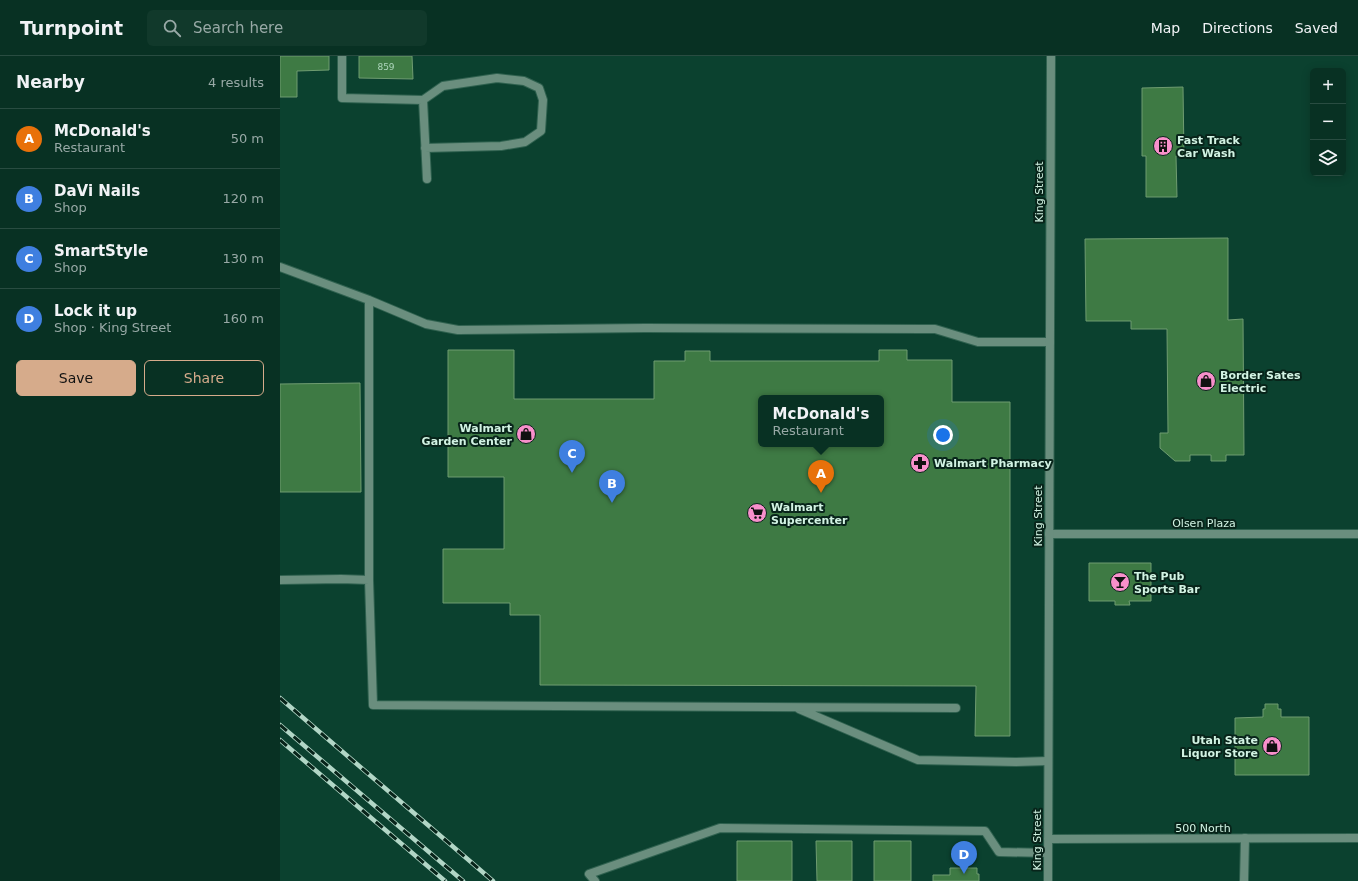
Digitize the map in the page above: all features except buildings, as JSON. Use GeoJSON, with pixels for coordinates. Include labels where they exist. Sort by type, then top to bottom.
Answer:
{"type":"FeatureCollection","features":[{"type":"Feature","properties":{"kind":"street"},"geometry":{"type":"LineString","coordinates":[[342,56],[342,98],[423,100],[442,86],[497,78],[524,81],[539,88],[543,100],[541,131],[525,142],[501,146],[425,148]]}},
{"type":"Feature","properties":{"kind":"street","name":"King Street"},"geometry":{"type":"LineString","coordinates":[[1048,881],[1051,56]]}},
{"type":"Feature","properties":{"kind":"street"},"geometry":{"type":"LineString","coordinates":[[423,100],[427,179]]}},
{"type":"Feature","properties":{"kind":"street"},"geometry":{"type":"LineString","coordinates":[[280,267],[369,300],[426,324],[458,330],[645,328],[935,329],[978,342],[1050,342]]}},
{"type":"Feature","properties":{"kind":"street"},"geometry":{"type":"LineString","coordinates":[[369,300],[369,580],[373,705],[956,708]]}},
{"type":"Feature","properties":{"kind":"street","name":"Olsen Plaza"},"geometry":{"type":"LineString","coordinates":[[1049,534],[1358,534]]}},
{"type":"Feature","properties":{"kind":"street"},"geometry":{"type":"LineString","coordinates":[[280,580],[369,580]]}},
{"type":"Feature","properties":{"kind":"street"},"geometry":{"type":"LineString","coordinates":[[794,707],[918,760],[1016,762],[1048,760]]}},
{"type":"Feature","properties":{"kind":"street"},"geometry":{"type":"LineString","coordinates":[[595,881],[589,874],[720,828],[985,831],[999,852],[1048,853]]}},
{"type":"Feature","properties":{"kind":"street"},"geometry":{"type":"LineString","coordinates":[[1244,881],[1245,838]]}},
{"type":"Feature","properties":{"kind":"street","name":"500 North"},"geometry":{"type":"LineString","coordinates":[[1048,839],[1358,838]]}},
{"type":"Feature","properties":{"kind":"railway"},"geometry":{"type":"LineString","coordinates":[[280,698],[493,881]]}},
{"type":"Feature","properties":{"kind":"railway"},"geometry":{"type":"LineString","coordinates":[[280,725],[463,881]]}},
{"type":"Feature","properties":{"kind":"railway"},"geometry":{"type":"LineString","coordinates":[[280,740],[445,881]]}},
{"type":"Feature","properties":{"kind":"place","name":"Fast Track Car Wash"},"geometry":{"type":"Point","coordinates":[1163,146]}},
{"type":"Feature","properties":{"kind":"place","name":"Border Sates Electric"},"geometry":{"type":"Point","coordinates":[1206,381]}},
{"type":"Feature","properties":{"kind":"place","name":"Walmart Garden Center"},"geometry":{"type":"Point","coordinates":[526,434]}},
{"type":"Feature","properties":{"kind":"place","name":"Walmart Pharmacy"},"geometry":{"type":"Point","coordinates":[920,463]}},
{"type":"Feature","properties":{"kind":"place","name":"SmartStyle"},"geometry":{"type":"Point","coordinates":[572,473]}},
{"type":"Feature","properties":{"kind":"place","name":"McDonald's"},"geometry":{"type":"Point","coordinates":[821,493]}},
{"type":"Feature","properties":{"kind":"place","name":"DaVi Nails"},"geometry":{"type":"Point","coordinates":[612,503]}},
{"type":"Feature","properties":{"kind":"place","name":"Walmart Supercenter"},"geometry":{"type":"Point","coordinates":[757,513]}},
{"type":"Feature","properties":{"kind":"place","name":"The Pub Sports Bar"},"geometry":{"type":"Point","coordinates":[1120,582]}},
{"type":"Feature","properties":{"kind":"place","name":"Utah State Liquor Store"},"geometry":{"type":"Point","coordinates":[1272,746]}},
{"type":"Feature","properties":{"kind":"place","name":"Lock it up"},"geometry":{"type":"Point","coordinates":[964,874]}}]}
